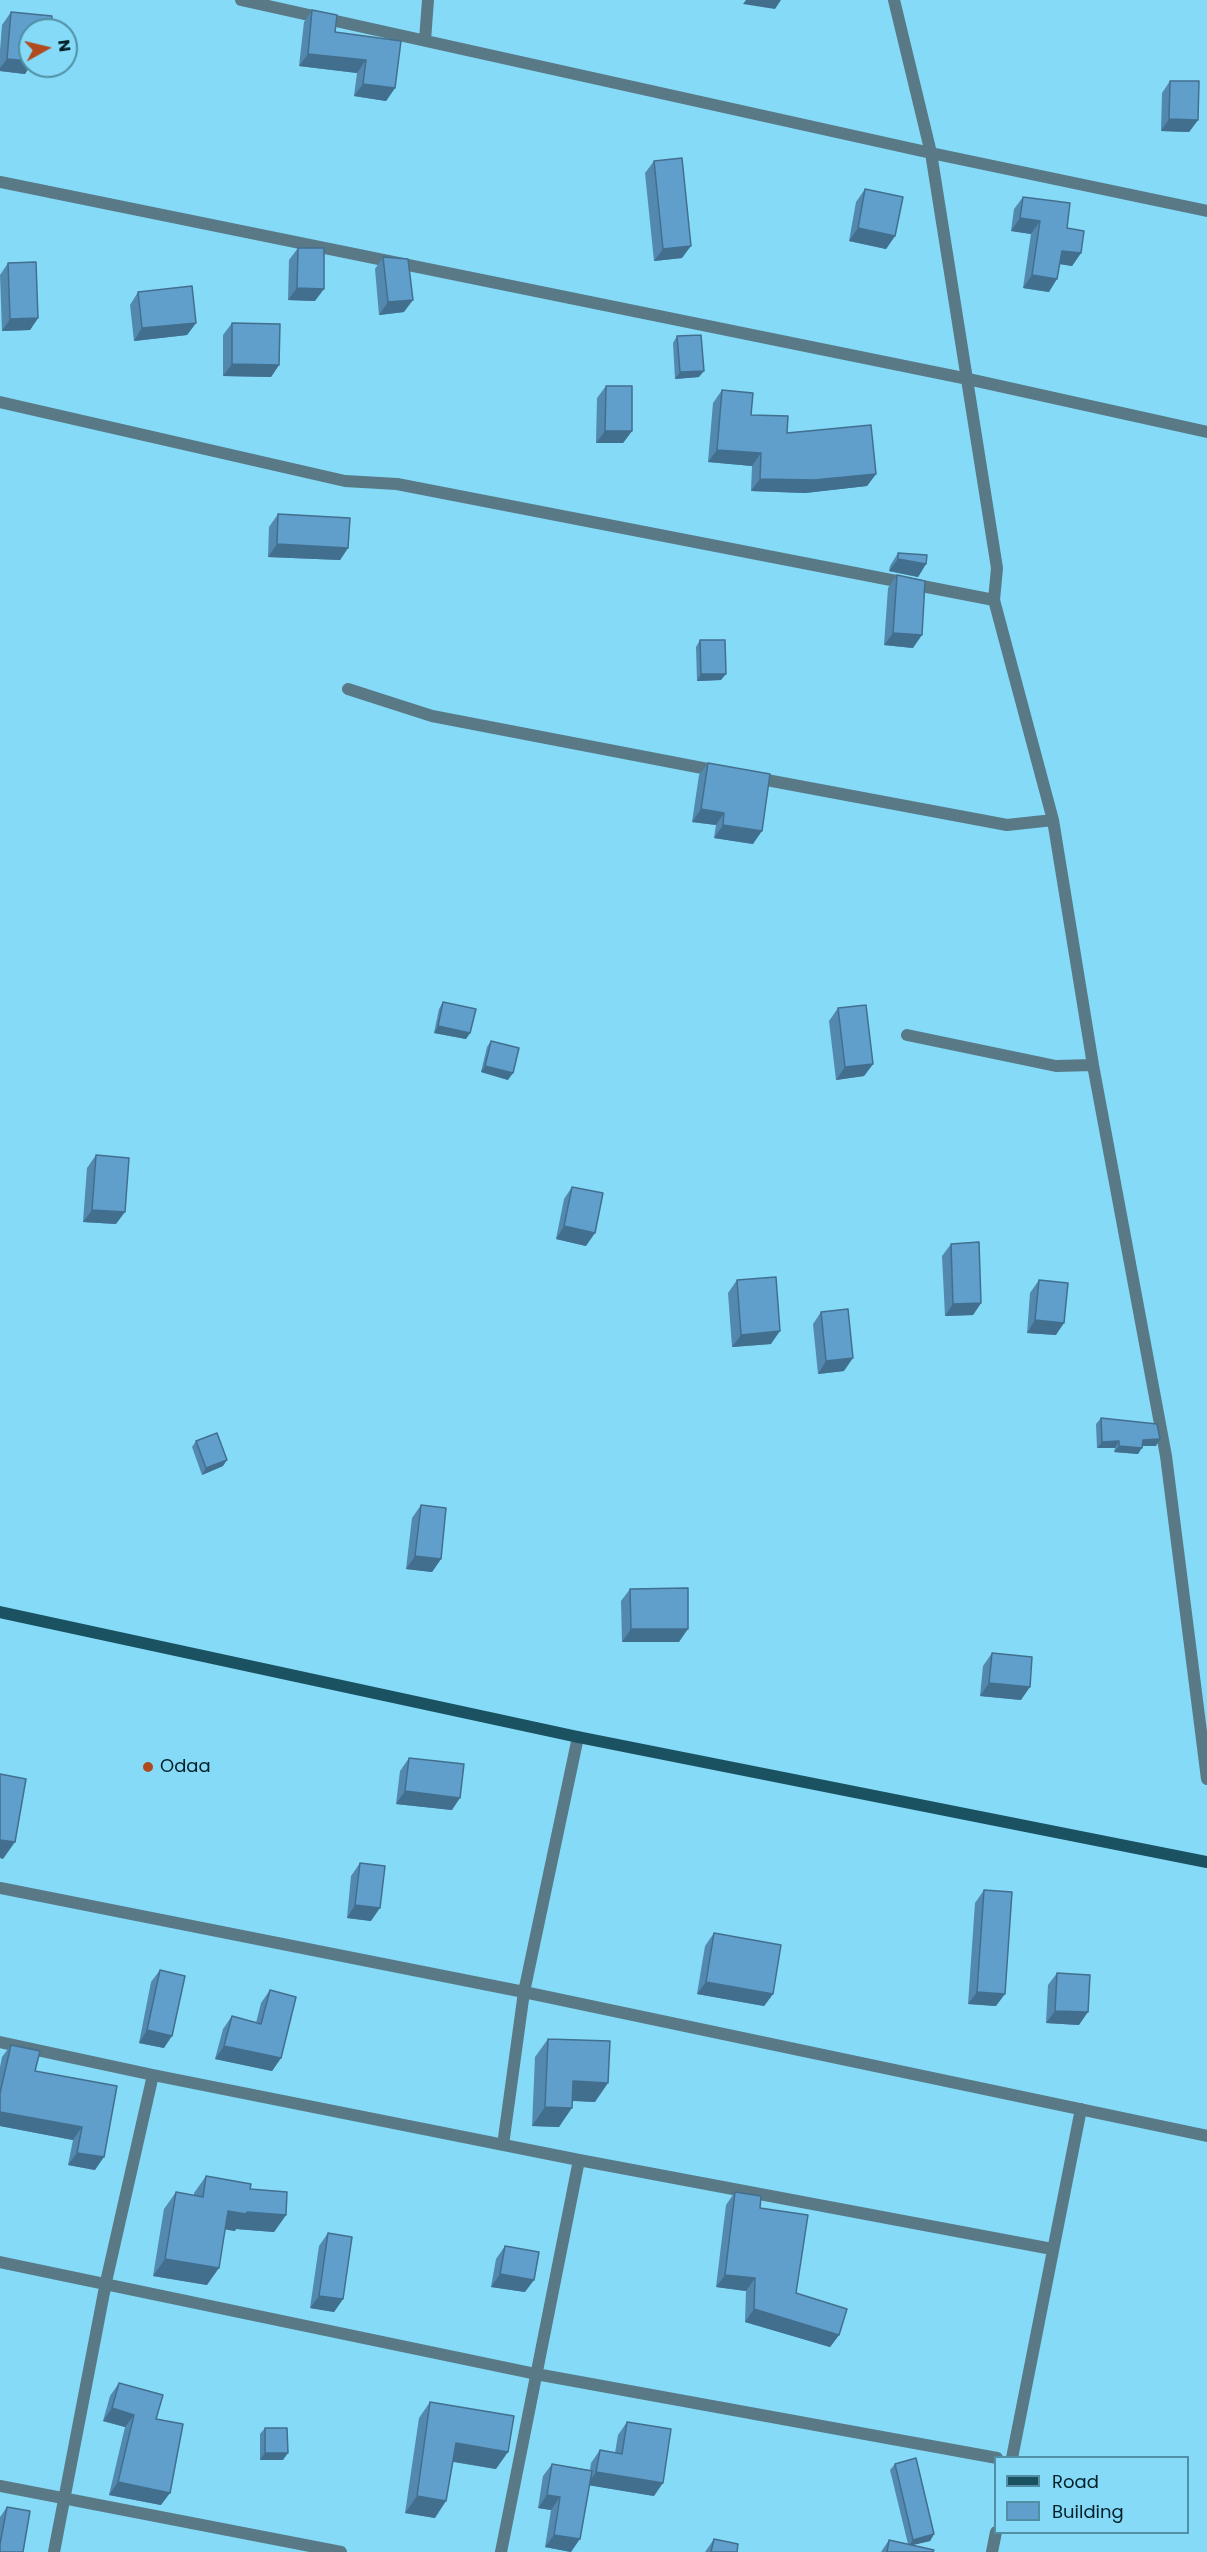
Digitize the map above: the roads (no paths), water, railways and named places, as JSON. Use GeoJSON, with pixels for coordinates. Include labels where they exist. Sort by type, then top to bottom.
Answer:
{"type":"FeatureCollection","features":[{"type":"Feature","properties":{"kind":"main road"},"geometry":{"type":"LineString","coordinates":[[0,1612],[578,1737],[1207,1862]]}},
{"type":"Feature","properties":{"kind":"street"},"geometry":{"type":"LineString","coordinates":[[241,0],[931,153],[1207,211]]}},
{"type":"Feature","properties":{"kind":"street"},"geometry":{"type":"LineString","coordinates":[[425,40],[428,0]]}},
{"type":"Feature","properties":{"kind":"street"},"geometry":{"type":"LineString","coordinates":[[894,0],[931,153],[997,568],[994,600],[1053,820],[1093,1065],[1166,1456],[1207,1779]]}},
{"type":"Feature","properties":{"kind":"street"},"geometry":{"type":"LineString","coordinates":[[0,182],[968,379],[1207,432]]}},
{"type":"Feature","properties":{"kind":"street"},"geometry":{"type":"LineString","coordinates":[[0,402],[345,481],[397,484],[994,600]]}},
{"type":"Feature","properties":{"kind":"street"},"geometry":{"type":"LineString","coordinates":[[348,689],[432,716],[726,772]]}},
{"type":"Feature","properties":{"kind":"street"},"geometry":{"type":"LineString","coordinates":[[749,776],[1007,825],[1053,820]]}},
{"type":"Feature","properties":{"kind":"street"},"geometry":{"type":"LineString","coordinates":[[907,1035],[1056,1066],[1093,1065]]}},
{"type":"Feature","properties":{"kind":"street"},"geometry":{"type":"LineString","coordinates":[[503,2145],[524,1992],[578,1737]]}},
{"type":"Feature","properties":{"kind":"street"},"geometry":{"type":"LineString","coordinates":[[0,1888],[524,1992],[1207,2136]]}},
{"type":"Feature","properties":{"kind":"street"},"geometry":{"type":"LineString","coordinates":[[0,2042],[579,2160],[1052,2249]]}},
{"type":"Feature","properties":{"kind":"street"},"geometry":{"type":"LineString","coordinates":[[54,2552],[106,2282],[153,2075]]}},
{"type":"Feature","properties":{"kind":"street"},"geometry":{"type":"LineString","coordinates":[[1011,2456],[1081,2109]]}},
{"type":"Feature","properties":{"kind":"street"},"geometry":{"type":"LineString","coordinates":[[501,2552],[579,2160]]}},
{"type":"Feature","properties":{"kind":"street"},"geometry":{"type":"LineString","coordinates":[[0,2262],[106,2282],[536,2374],[994,2456]]}},
{"type":"Feature","properties":{"kind":"street"},"geometry":{"type":"LineString","coordinates":[[0,2486],[341,2552]]}},
{"type":"Feature","properties":{"kind":"street"},"geometry":{"type":"LineString","coordinates":[[992,2552],[996,2534]]}},
{"type":"Feature","properties":{"kind":"place","name":"Odaa"},"geometry":{"type":"Point","coordinates":[148,1767]}}]}
